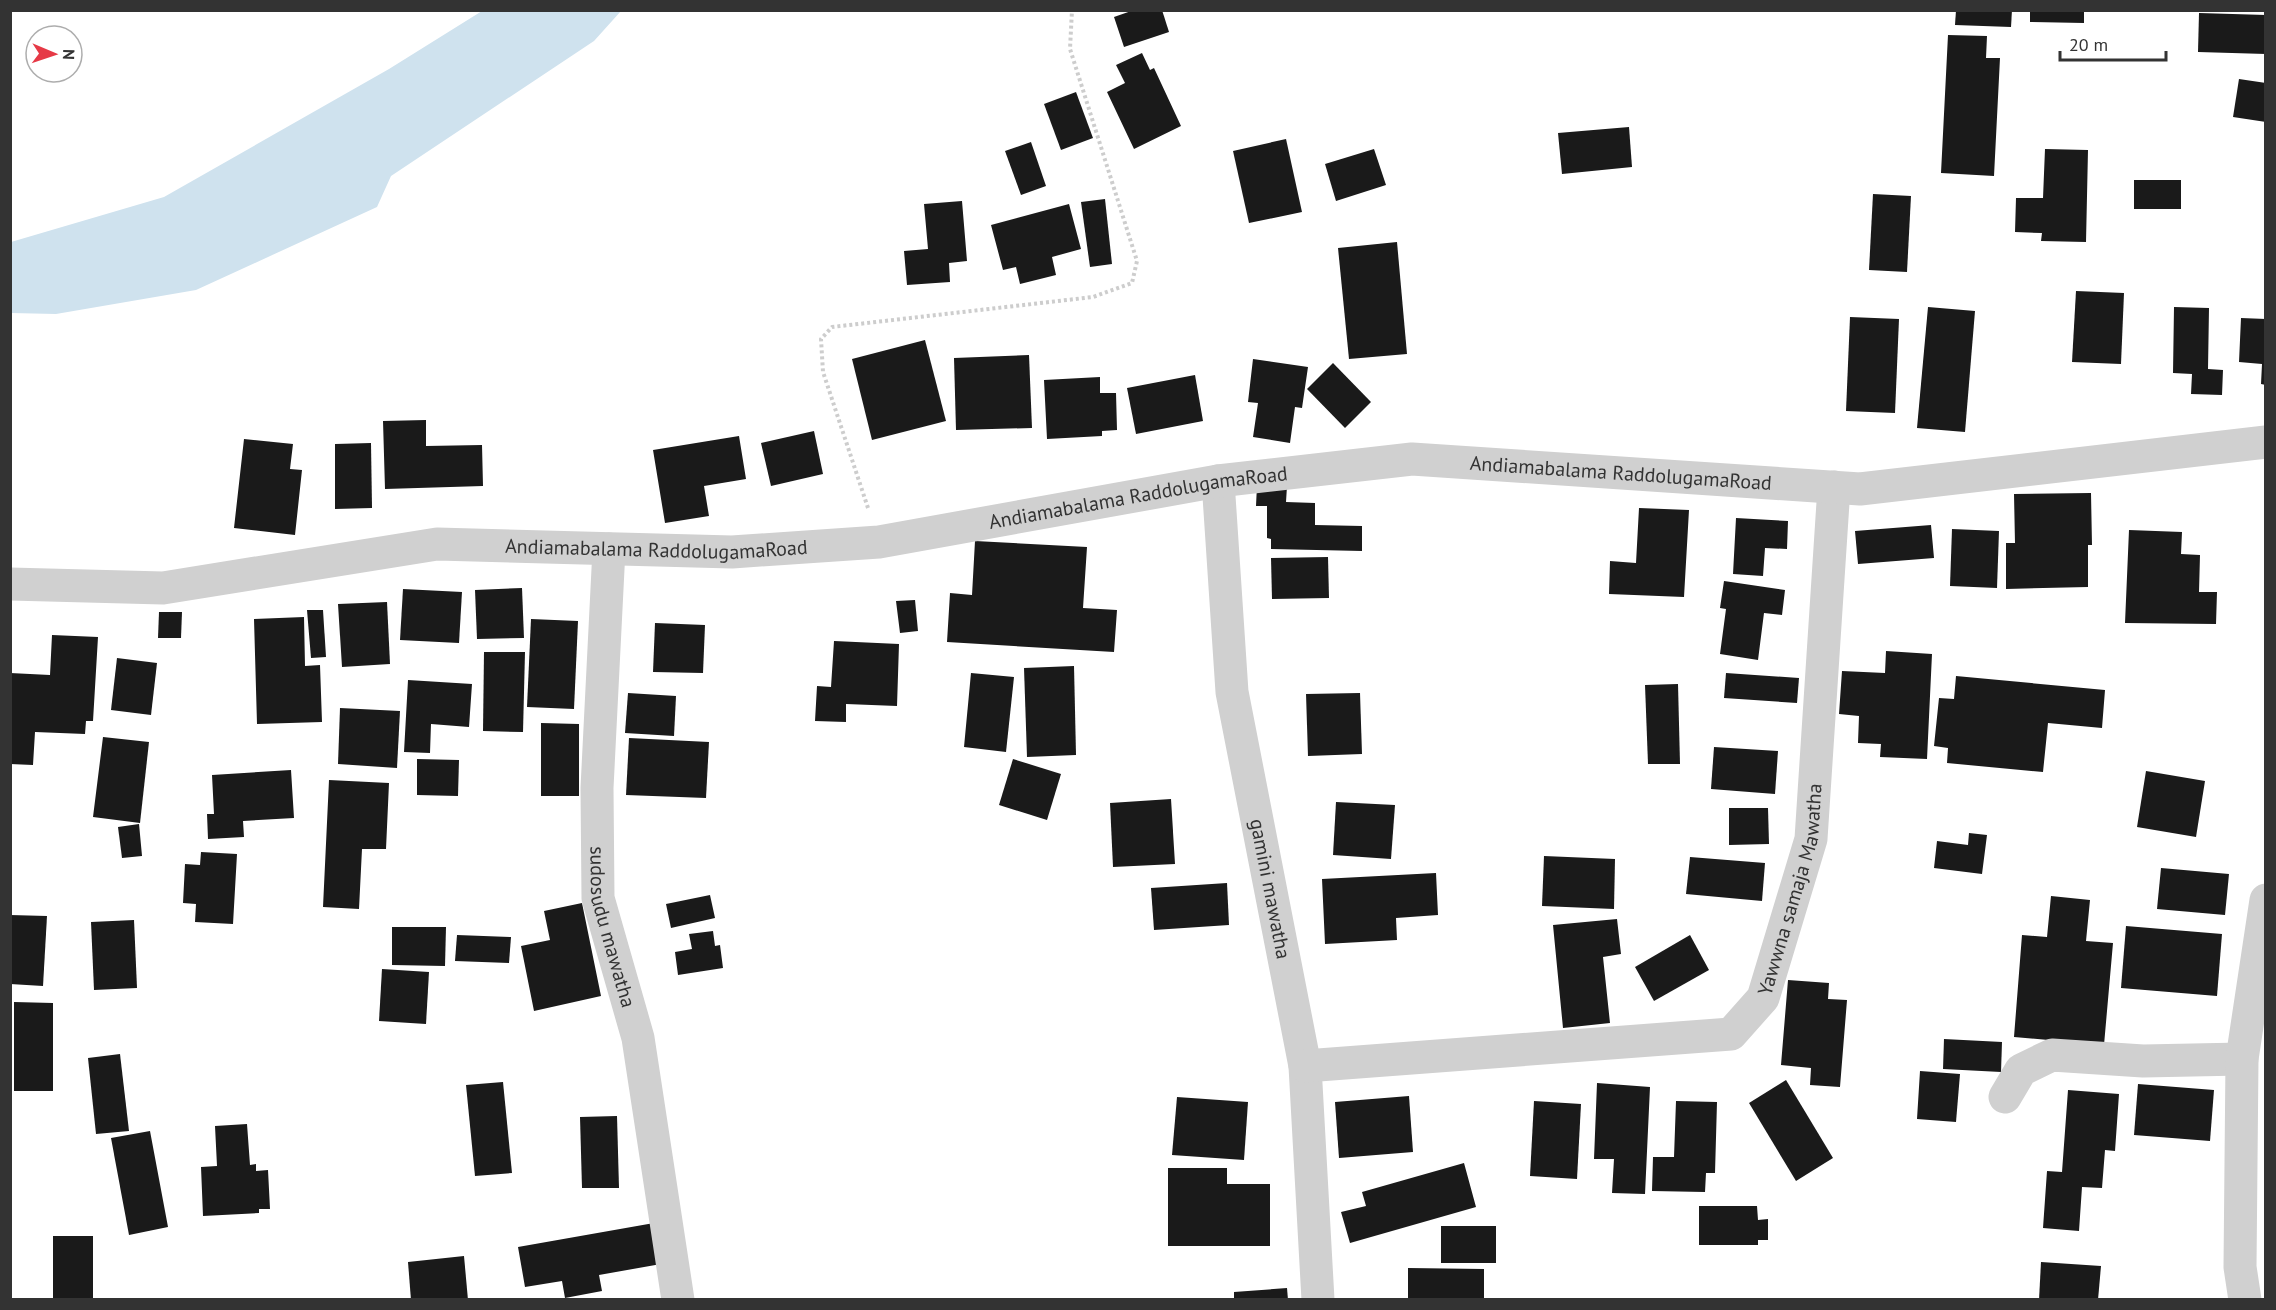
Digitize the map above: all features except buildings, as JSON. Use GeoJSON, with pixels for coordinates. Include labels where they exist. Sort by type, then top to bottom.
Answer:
{"type":"FeatureCollection","features":[{"type":"Feature","properties":{"kind":"street","name":"Andiamabalama RaddolugamaRoad"},"geometry":{"type":"LineString","coordinates":[[10,584],[163,588],[437,544],[732,552],[879,542],[1218,480],[1412,459],[1860,489],[2265,442]]}},
{"type":"Feature","properties":{"kind":"street","name":"gamini mawatha"},"geometry":{"type":"LineString","coordinates":[[1218,480],[1232,692],[1305,1066],[1318,1299]]}},
{"type":"Feature","properties":{"kind":"street","name":"Yawwna samaja Mawatha"},"geometry":{"type":"LineString","coordinates":[[1305,1066],[1731,1034],[1763,998],[1811,839],[1834,487]]}},
{"type":"Feature","properties":{"kind":"street","name":"sudosudu mawatha"},"geometry":{"type":"LineString","coordinates":[[609,549],[597,788],[598,898],[638,1038],[678,1299]]}},
{"type":"Feature","properties":{"kind":"street"},"geometry":{"type":"LineString","coordinates":[[2245,1299],[2240,1267],[2242,1059],[2265,900]]}},
{"type":"Feature","properties":{"kind":"street"},"geometry":{"type":"LineString","coordinates":[[2005,1097],[2021,1070],[2052,1055],[2143,1061],[2242,1059]]}},
{"type":"Feature","properties":{"kind":"path"},"geometry":{"type":"LineString","coordinates":[[879,542],[824,372],[821,339],[832,327],[1093,297],[1132,283],[1137,261],[1070,49],[1072,10]]}},
{"type":"Feature","properties":{"kind":"water"},"geometry":{"type":"Polygon","coordinates":[[[482,11],[621,11],[594,41],[391,176],[377,207],[196,290],[56,314],[11,313],[11,242],[164,197],[389,69],[482,11]]]}}]}
